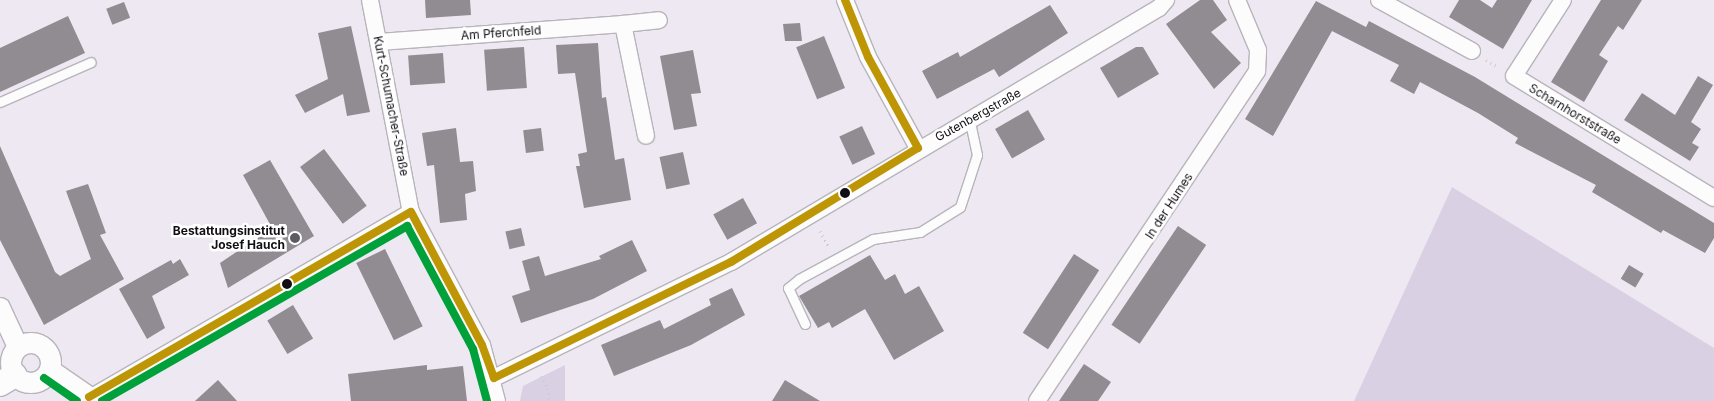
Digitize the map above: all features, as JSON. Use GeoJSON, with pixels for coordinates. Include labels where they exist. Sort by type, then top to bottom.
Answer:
{"type":"FeatureCollection","features":[{"type":"Feature","properties":{"kind":"street","name":"Kurt-Schumacher-Straße"},"geometry":{"type":"LineString","coordinates":[[370,0],[411,212],[478,336],[494,378],[497,401]]}},
{"type":"Feature","properties":{"kind":"street"},"geometry":{"type":"LineString","coordinates":[[844,0],[868,58],[918,148]]}},
{"type":"Feature","properties":{"kind":"street","name":"Gutenbergstraße"},"geometry":{"type":"LineString","coordinates":[[494,378],[731,262],[918,148],[970,121],[1159,8],[1166,0]]}},
{"type":"Feature","properties":{"kind":"street","name":"In der Humes"},"geometry":{"type":"LineString","coordinates":[[1037,401],[1257,71],[1258,50],[1237,0]]}},
{"type":"Feature","properties":{"kind":"street"},"geometry":{"type":"LineString","coordinates":[[1379,0],[1472,51]]}},
{"type":"Feature","properties":{"kind":"street"},"geometry":{"type":"LineString","coordinates":[[1514,76],[1563,0]]}},
{"type":"Feature","properties":{"kind":"street","name":"Am Pferchfeld"},"geometry":{"type":"LineString","coordinates":[[379,42],[659,20]]}},
{"type":"Feature","properties":{"kind":"street"},"geometry":{"type":"LineString","coordinates":[[623,24],[646,136]]}},
{"type":"Feature","properties":{"kind":"street","name":"Scharnhorststraße"},"geometry":{"type":"LineString","coordinates":[[1514,76],[1714,198]]}},
{"type":"Feature","properties":{"kind":"street"},"geometry":{"type":"LineString","coordinates":[[50,370],[90,400],[411,212]]}},
{"type":"Feature","properties":{"kind":"street"},"geometry":{"type":"LineString","coordinates":[[0,308],[18,347]]}},
{"type":"Feature","properties":{"kind":"street"},"geometry":{"type":"LineString","coordinates":[[31,342],[43,346],[51,357],[50,370],[37,382],[8,380],[11,364],[18,347],[31,342]]}},
{"type":"Feature","properties":{"kind":"lane"},"geometry":{"type":"LineString","coordinates":[[0,102],[91,62]]}},
{"type":"Feature","properties":{"kind":"lane"},"geometry":{"type":"LineString","coordinates":[[805,324],[788,288],[873,238],[920,232],[960,208],[977,155],[970,121]]}},
{"type":"Feature","properties":{"kind":"path"},"geometry":{"type":"LineString","coordinates":[[1472,51],[1514,76]]}},
{"type":"Feature","properties":{"kind":"path"},"geometry":{"type":"LineString","coordinates":[[810,214],[835,259]]}},
{"type":"Feature","properties":{"kind":"path"},"geometry":{"type":"LineString","coordinates":[[542,376],[548,388],[549,401]]}},
{"type":"Feature","properties":{"kind":"shaded area"},"geometry":{"type":"Polygon","coordinates":[[[1452,187],[1714,348],[1714,401],[1354,401],[1452,187]]]}},
{"type":"Feature","properties":{"kind":"shaded area"},"geometry":{"type":"Polygon","coordinates":[[[565,365],[565,401],[520,401],[523,386],[565,365]]]}},
{"type":"Feature","properties":{"kind":"building"},"geometry":{"type":"Polygon","coordinates":[[[425,0],[470,0],[471,15],[426,18],[425,0]]]}},
{"type":"Feature","properties":{"kind":"building"},"geometry":{"type":"Polygon","coordinates":[[[1200,0],[1213,0],[1227,20],[1211,32],[1241,63],[1214,89],[1166,24],[1200,0]]]}},
{"type":"Feature","properties":{"kind":"building"},"geometry":{"type":"Polygon","coordinates":[[[1459,0],[1480,0],[1492,8],[1497,0],[1532,0],[1503,49],[1449,17],[1459,0]]]}},
{"type":"Feature","properties":{"kind":"building"},"geometry":{"type":"Polygon","coordinates":[[[1601,0],[1642,0],[1623,30],[1618,26],[1599,55],[1608,61],[1584,102],[1551,82],[1601,0]]]}},
{"type":"Feature","properties":{"kind":"building"},"geometry":{"type":"Polygon","coordinates":[[[1316,1],[1366,27],[1369,21],[1475,77],[1714,223],[1714,238],[1705,253],[1663,230],[1661,233],[1592,192],[1596,185],[1515,143],[1518,138],[1478,113],[1420,82],[1414,94],[1390,81],[1399,65],[1332,31],[1273,136],[1245,119],[1316,1]]]}},
{"type":"Feature","properties":{"kind":"building"},"geometry":{"type":"Polygon","coordinates":[[[124,2],[130,18],[112,25],[106,9],[124,2]]]}},
{"type":"Feature","properties":{"kind":"building"},"geometry":{"type":"Polygon","coordinates":[[[1050,5],[1068,33],[999,77],[994,69],[937,99],[922,71],[958,52],[960,57],[1050,5]]]}},
{"type":"Feature","properties":{"kind":"building"},"geometry":{"type":"Polygon","coordinates":[[[68,16],[85,53],[0,92],[0,48],[68,16]]]}},
{"type":"Feature","properties":{"kind":"building"},"geometry":{"type":"Polygon","coordinates":[[[800,23],[802,41],[785,41],[783,24],[800,23]]]}},
{"type":"Feature","properties":{"kind":"building"},"geometry":{"type":"Polygon","coordinates":[[[351,26],[370,112],[347,116],[343,94],[305,113],[295,95],[328,79],[318,33],[351,26]]]}},
{"type":"Feature","properties":{"kind":"building"},"geometry":{"type":"Polygon","coordinates":[[[824,36],[845,88],[817,99],[796,47],[824,36]]]}},
{"type":"Feature","properties":{"kind":"building"},"geometry":{"type":"Polygon","coordinates":[[[598,43],[602,98],[606,97],[615,160],[624,158],[631,200],[584,208],[576,166],[580,166],[578,154],[587,152],[575,73],[558,74],[556,45],[598,43]]]}},
{"type":"Feature","properties":{"kind":"building"},"geometry":{"type":"Polygon","coordinates":[[[524,47],[527,88],[487,91],[484,50],[524,47]]]}},
{"type":"Feature","properties":{"kind":"building"},"geometry":{"type":"Polygon","coordinates":[[[1136,47],[1143,47],[1159,74],[1118,98],[1100,68],[1136,47]]]}},
{"type":"Feature","properties":{"kind":"building"},"geometry":{"type":"Polygon","coordinates":[[[693,50],[701,93],[691,94],[697,126],[674,130],[660,56],[693,50]]]}},
{"type":"Feature","properties":{"kind":"building"},"geometry":{"type":"Polygon","coordinates":[[[443,53],[445,83],[410,85],[408,55],[443,53]]]}},
{"type":"Feature","properties":{"kind":"building"},"geometry":{"type":"Polygon","coordinates":[[[1698,76],[1713,85],[1691,122],[1701,129],[1692,143],[1699,147],[1690,161],[1624,120],[1642,93],[1675,115],[1698,76]]]}},
{"type":"Feature","properties":{"kind":"building"},"geometry":{"type":"Polygon","coordinates":[[[1028,110],[1045,139],[1012,158],[995,129],[1028,110]]]}},
{"type":"Feature","properties":{"kind":"building"},"geometry":{"type":"Polygon","coordinates":[[[862,126],[875,154],[852,165],[839,137],[862,126]]]}},
{"type":"Feature","properties":{"kind":"building"},"geometry":{"type":"Polygon","coordinates":[[[456,128],[460,162],[473,161],[476,191],[465,194],[467,220],[440,223],[434,165],[427,166],[422,133],[456,128]]]}},
{"type":"Feature","properties":{"kind":"building"},"geometry":{"type":"Polygon","coordinates":[[[541,128],[544,151],[526,153],[523,130],[541,128]]]}},
{"type":"Feature","properties":{"kind":"building"},"geometry":{"type":"Polygon","coordinates":[[[0,146],[55,272],[60,276],[91,259],[66,191],[88,184],[106,233],[100,235],[124,279],[44,325],[0,240],[0,146]]]}},
{"type":"Feature","properties":{"kind":"building"},"geometry":{"type":"Polygon","coordinates":[[[324,149],[367,206],[343,224],[300,167],[324,149]]]}},
{"type":"Feature","properties":{"kind":"building"},"geometry":{"type":"Polygon","coordinates":[[[683,152],[690,184],[666,189],[660,157],[683,152]]]}},
{"type":"Feature","properties":{"kind":"building"},"geometry":{"type":"Polygon","coordinates":[[[270,160],[314,236],[228,288],[220,263],[272,228],[243,175],[270,160]]]}},
{"type":"Feature","properties":{"kind":"building"},"geometry":{"type":"Polygon","coordinates":[[[743,198],[757,223],[727,240],[713,214],[743,198]]]}},
{"type":"Feature","properties":{"kind":"building"},"geometry":{"type":"Polygon","coordinates":[[[1178,226],[1206,245],[1140,344],[1111,325],[1178,226]]]}},
{"type":"Feature","properties":{"kind":"building"},"geometry":{"type":"Polygon","coordinates":[[[521,228],[525,246],[509,249],[505,232],[521,228]]]}},
{"type":"Feature","properties":{"kind":"building"},"geometry":{"type":"Polygon","coordinates":[[[632,240],[647,271],[593,299],[521,323],[512,296],[530,290],[522,261],[539,256],[545,276],[601,259],[599,256],[632,240]]]}},
{"type":"Feature","properties":{"kind":"building"},"geometry":{"type":"Polygon","coordinates":[[[385,249],[423,326],[394,340],[356,263],[385,249]]]}},
{"type":"Feature","properties":{"kind":"building"},"geometry":{"type":"Polygon","coordinates":[[[1074,254],[1099,270],[1048,349],[1023,333],[1074,254]]]}},
{"type":"Feature","properties":{"kind":"building"},"geometry":{"type":"Polygon","coordinates":[[[870,255],[885,280],[895,274],[905,294],[919,286],[944,331],[894,360],[865,309],[832,328],[829,322],[818,328],[799,296],[870,255]]]}},
{"type":"Feature","properties":{"kind":"building"},"geometry":{"type":"Polygon","coordinates":[[[180,259],[189,275],[152,296],[165,328],[147,339],[119,289],[171,260],[173,264],[180,259]]]}},
{"type":"Feature","properties":{"kind":"building"},"geometry":{"type":"Polygon","coordinates":[[[1629,265],[1644,274],[1635,287],[1621,279],[1629,265]]]}},
{"type":"Feature","properties":{"kind":"building"},"geometry":{"type":"Polygon","coordinates":[[[732,288],[745,315],[691,345],[614,376],[601,345],[660,320],[664,329],[711,305],[709,299],[732,288]]]}},
{"type":"Feature","properties":{"kind":"building"},"geometry":{"type":"Polygon","coordinates":[[[293,305],[313,338],[287,354],[267,320],[293,305]]]}},
{"type":"Feature","properties":{"kind":"building"},"geometry":{"type":"Polygon","coordinates":[[[1084,364],[1111,382],[1098,401],[1059,401],[1084,364]]]}},
{"type":"Feature","properties":{"kind":"building"},"geometry":{"type":"Polygon","coordinates":[[[427,365],[427,370],[463,366],[467,401],[351,401],[348,374],[427,365]]]}},
{"type":"Feature","properties":{"kind":"building"},"geometry":{"type":"Polygon","coordinates":[[[218,380],[237,401],[195,401],[218,380]]]}},
{"type":"Feature","properties":{"kind":"building"},"geometry":{"type":"Polygon","coordinates":[[[785,380],[820,401],[772,401],[785,380]]]}},
{"type":"Feature","properties":{"kind":"transit line"},"geometry":{"type":"LineString","coordinates":[[845,0],[868,57],[918,148]]}},
{"type":"Feature","properties":{"kind":"transit line"},"geometry":{"type":"LineString","coordinates":[[494,378],[731,262],[918,148]]}},
{"type":"Feature","properties":{"kind":"transit line"},"geometry":{"type":"LineString","coordinates":[[89,397],[411,212],[482,345],[494,378]]}},
{"type":"Feature","properties":{"kind":"transit line"},"geometry":{"type":"LineString","coordinates":[[102,401],[407,226],[473,349],[487,401]]}},
{"type":"Feature","properties":{"kind":"transit line"},"geometry":{"type":"LineString","coordinates":[[44,378],[77,401]]}},
{"type":"Feature","properties":{"kind":"place","name":"Bestattungsinstitut Josef Hauch"},"geometry":{"type":"Point","coordinates":[295,238]}}]}
